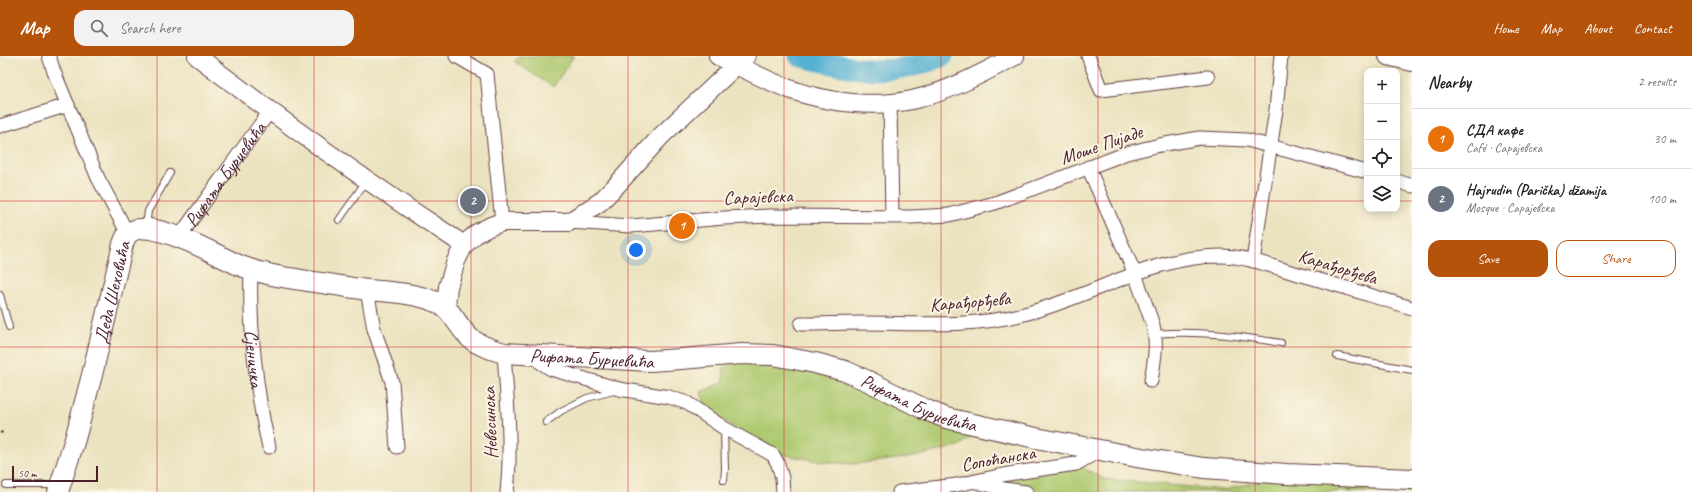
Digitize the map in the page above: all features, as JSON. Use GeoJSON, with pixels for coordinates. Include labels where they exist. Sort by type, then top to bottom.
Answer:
{"type":"FeatureCollection","features":[{"type":"Feature","properties":{"kind":"main road"},"geometry":{"type":"LineString","coordinates":[[137,231],[180,237],[251,270],[275,276],[422,297],[446,306]]}},
{"type":"Feature","properties":{"kind":"main road","name":"Деда Шеховића"},"geometry":{"type":"LineString","coordinates":[[59,489],[92,375],[122,244],[137,231]]}},
{"type":"Feature","properties":{"kind":"main road","name":"Рифата Бурџевића"},"geometry":{"type":"LineString","coordinates":[[446,306],[460,327],[472,339],[488,348],[504,353],[573,355],[634,360],[681,360],[741,354],[772,355],[831,366],[855,375],[911,403],[946,418],[1101,450],[1204,468],[1287,474],[1412,479]]}},
{"type":"Feature","properties":{"kind":"street","name":"Деда Шеховића"},"geometry":{"type":"LineString","coordinates":[[49,56],[98,178],[137,231]]}},
{"type":"Feature","properties":{"kind":"street","name":"Рифата Бурџевића"},"geometry":{"type":"LineString","coordinates":[[197,56],[366,180],[464,245]]}},
{"type":"Feature","properties":{"kind":"street"},"geometry":{"type":"LineString","coordinates":[[456,56],[487,74],[502,222]]}},
{"type":"Feature","properties":{"kind":"street"},"geometry":{"type":"LineString","coordinates":[[718,56],[742,60],[773,82],[794,90],[852,103],[890,103],[912,100],[945,89],[991,69],[1015,56]]}},
{"type":"Feature","properties":{"kind":"street"},"geometry":{"type":"LineString","coordinates":[[1088,56],[1101,90],[1208,76]]}},
{"type":"Feature","properties":{"kind":"street"},"geometry":{"type":"LineString","coordinates":[[1253,261],[1271,145],[1281,56]]}},
{"type":"Feature","properties":{"kind":"street"},"geometry":{"type":"LineString","coordinates":[[1388,56],[1412,62]]}},
{"type":"Feature","properties":{"kind":"street"},"geometry":{"type":"LineString","coordinates":[[569,222],[607,196],[661,136],[742,60]]}},
{"type":"Feature","properties":{"kind":"street"},"geometry":{"type":"LineString","coordinates":[[890,103],[892,216]]}},
{"type":"Feature","properties":{"kind":"street"},"geometry":{"type":"LineString","coordinates":[[0,126],[68,105]]}},
{"type":"Feature","properties":{"kind":"street","name":"Рифата Бурџевића"},"geometry":{"type":"LineString","coordinates":[[180,237],[270,111]]}},
{"type":"Feature","properties":{"kind":"street","name":"Моше Пијаде"},"geometry":{"type":"LineString","coordinates":[[949,215],[984,207],[1088,167],[1145,148],[1200,138],[1232,138],[1271,145],[1364,171]]}},
{"type":"Feature","properties":{"kind":"street"},"geometry":{"type":"LineString","coordinates":[[1088,167],[1135,274],[1155,334],[1155,357],[1151,381]]}},
{"type":"Feature","properties":{"kind":"street"},"geometry":{"type":"LineString","coordinates":[[1400,182],[1412,186]]}},
{"type":"Feature","properties":{"kind":"street","name":"Сарајевска"},"geometry":{"type":"LineString","coordinates":[[464,245],[477,233],[502,222],[569,222],[631,226],[724,218],[769,216],[930,217],[949,215]]}},
{"type":"Feature","properties":{"kind":"street"},"geometry":{"type":"LineString","coordinates":[[446,306],[451,274],[464,245]]}},
{"type":"Feature","properties":{"kind":"street","name":"Карађорђева"},"geometry":{"type":"LineString","coordinates":[[801,324],[950,324],[985,322],[1025,314],[1067,301],[1135,274],[1169,264],[1195,258],[1221,256],[1253,261],[1412,308]]}},
{"type":"Feature","properties":{"kind":"street","name":"Сјеничка"},"geometry":{"type":"LineString","coordinates":[[251,270],[250,303],[263,416],[269,447]]}},
{"type":"Feature","properties":{"kind":"street"},"geometry":{"type":"LineString","coordinates":[[367,290],[374,329],[392,382],[396,447]]}},
{"type":"Feature","properties":{"kind":"street","name":"Невесинска"},"geometry":{"type":"LineString","coordinates":[[504,353],[509,411],[509,471],[507,492]]}},
{"type":"Feature","properties":{"kind":"street"},"geometry":{"type":"LineString","coordinates":[[535,354],[540,362],[551,369],[619,389],[680,400],[724,428],[773,455],[778,464],[782,478],[783,492]]}},
{"type":"Feature","properties":{"kind":"street","name":"Сопоћанска"},"geometry":{"type":"LineString","coordinates":[[898,492],[974,482],[1008,474],[1076,464],[1101,450]]}},
{"type":"Feature","properties":{"kind":"street"},"geometry":{"type":"LineString","coordinates":[[974,482],[1018,492]]}},
{"type":"Feature","properties":{"kind":"lane"},"geometry":{"type":"LineString","coordinates":[[137,231],[170,173]]}},
{"type":"Feature","properties":{"kind":"lane"},"geometry":{"type":"LineString","coordinates":[[339,220],[366,180]]}},
{"type":"Feature","properties":{"kind":"lane"},"geometry":{"type":"LineString","coordinates":[[0,295],[9,327]]}},
{"type":"Feature","properties":{"kind":"lane"},"geometry":{"type":"LineString","coordinates":[[1155,334],[1188,332],[1217,333],[1281,343]]}},
{"type":"Feature","properties":{"kind":"lane"},"geometry":{"type":"LineString","coordinates":[[1337,356],[1412,370]]}},
{"type":"Feature","properties":{"kind":"lane"},"geometry":{"type":"LineString","coordinates":[[546,422],[586,398],[619,389]]}},
{"type":"Feature","properties":{"kind":"lane"},"geometry":{"type":"LineString","coordinates":[[724,428],[726,469],[724,480]]}},
{"type":"Feature","properties":{"kind":"lane"},"geometry":{"type":"LineString","coordinates":[[6,485],[59,489]]}},
{"type":"Feature","properties":{"kind":"green space"},"geometry":{"type":"Polygon","coordinates":[[[519,56],[574,56],[553,87],[515,62],[519,56]]]}},
{"type":"Feature","properties":{"kind":"green space"},"geometry":{"type":"Polygon","coordinates":[[[762,354],[985,427],[959,446],[914,457],[854,464],[824,462],[780,454],[746,435],[707,409],[701,392],[723,382],[725,356],[762,354]]]}},
{"type":"Feature","properties":{"kind":"green space"},"geometry":{"type":"Polygon","coordinates":[[[1076,464],[1104,479],[1224,490],[1287,474],[1412,479],[1412,492],[1009,492],[1008,474],[1076,464]]]}},
{"type":"Feature","properties":{"kind":"waterway"},"geometry":{"type":"LineString","coordinates":[[799,56],[835,65],[871,70],[906,68],[943,56]]}},
{"type":"Feature","properties":{"kind":"place","name":"Hajrudin (Parička) džamija"},"geometry":{"type":"Point","coordinates":[473,201]}},
{"type":"Feature","properties":{"kind":"place","name":"СДА кафе"},"geometry":{"type":"Point","coordinates":[682,226]}}]}
